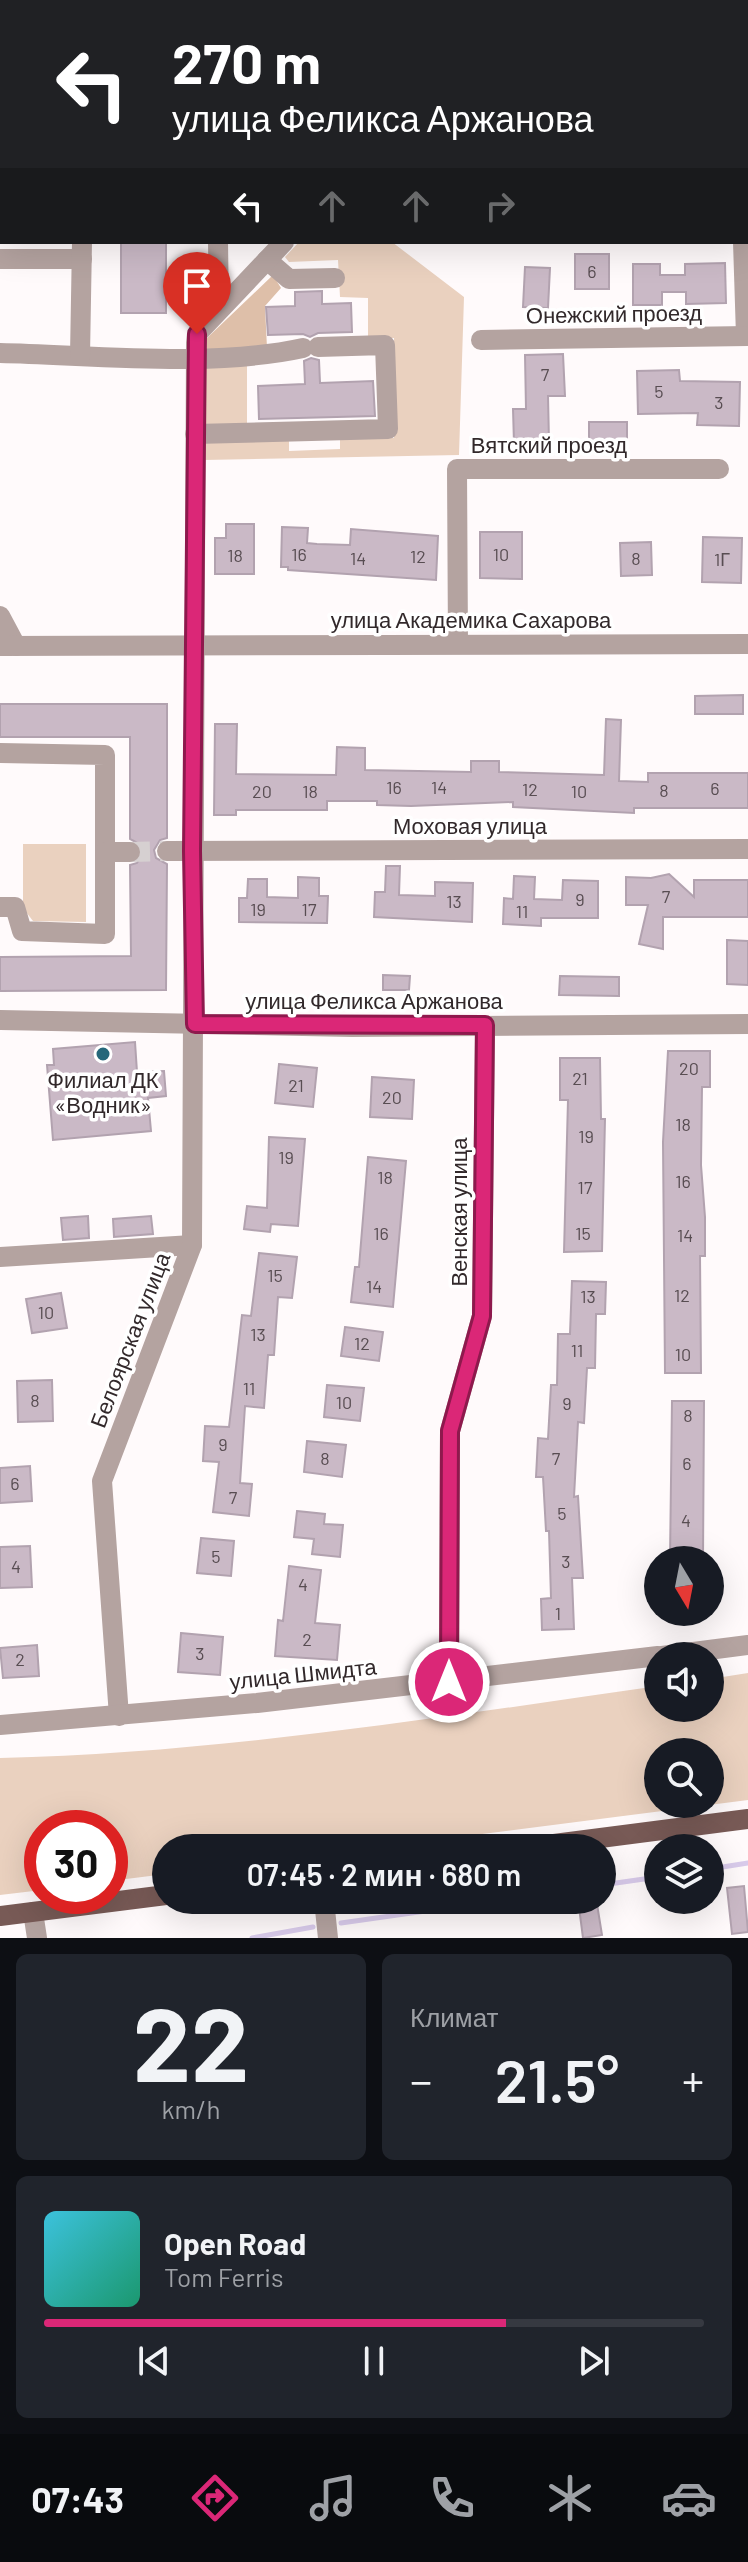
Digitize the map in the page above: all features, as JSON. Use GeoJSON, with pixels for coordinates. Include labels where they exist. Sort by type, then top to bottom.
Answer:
{"type":"FeatureCollection","features":[{"type":"Feature","properties":{"kind":"main road"},"geometry":{"type":"LineString","coordinates":[[616,1836],[748,1819]]}},
{"type":"Feature","properties":{"kind":"main road"},"geometry":{"type":"LineString","coordinates":[[128,1900],[152,1897]]}},
{"type":"Feature","properties":{"kind":"main road"},"geometry":{"type":"LineString","coordinates":[[0,1916],[24,1913]]}},
{"type":"Feature","properties":{"kind":"street"},"geometry":{"type":"LineString","coordinates":[[218,244],[219,309]]}},
{"type":"Feature","properties":{"kind":"street","name":"Белоярская улица"},"geometry":{"type":"LineString","coordinates":[[119,1716],[102,1481],[192,1245],[197,334],[282,244]]}},
{"type":"Feature","properties":{"kind":"street"},"geometry":{"type":"LineString","coordinates":[[743,244],[747,336]]}},
{"type":"Feature","properties":{"kind":"street"},"geometry":{"type":"LineString","coordinates":[[0,259],[82,251],[80,356]]}},
{"type":"Feature","properties":{"kind":"street"},"geometry":{"type":"LineString","coordinates":[[267,260],[289,279],[335,278]]}},
{"type":"Feature","properties":{"kind":"street","name":"Онежский проезд"},"geometry":{"type":"LineString","coordinates":[[481,340],[747,336]]}},
{"type":"Feature","properties":{"kind":"street"},"geometry":{"type":"LineString","coordinates":[[0,353],[196,357],[274,355],[311,348],[385,345],[388,429],[195,434]]}},
{"type":"Feature","properties":{"kind":"street","name":"Вятский проезд"},"geometry":{"type":"LineString","coordinates":[[458,644],[457,469],[719,469]]}},
{"type":"Feature","properties":{"kind":"street"},"geometry":{"type":"LineString","coordinates":[[0,616],[8,646],[193,643]]}},
{"type":"Feature","properties":{"kind":"street","name":"улица Академика Сахарова"},"geometry":{"type":"LineString","coordinates":[[193,643],[748,644]]}},
{"type":"Feature","properties":{"kind":"street"},"geometry":{"type":"LineString","coordinates":[[0,753],[105,755],[105,934],[22,931],[15,907],[0,907]]}},
{"type":"Feature","properties":{"kind":"street","name":"Моховая улица"},"geometry":{"type":"LineString","coordinates":[[167,851],[748,849]]}},
{"type":"Feature","properties":{"kind":"street"},"geometry":{"type":"LineString","coordinates":[[105,852],[130,852]]}},
{"type":"Feature","properties":{"kind":"street","name":"улица Феликса Аржанова"},"geometry":{"type":"LineString","coordinates":[[0,1020],[195,1024],[748,1024]]}},
{"type":"Feature","properties":{"kind":"street","name":"Венская улица"},"geometry":{"type":"LineString","coordinates":[[449,1682],[450,1431],[482,1316],[485,1025]]}},
{"type":"Feature","properties":{"kind":"street"},"geometry":{"type":"LineString","coordinates":[[0,1257],[192,1245]]}},
{"type":"Feature","properties":{"kind":"street","name":"улица Шмидта"},"geometry":{"type":"LineString","coordinates":[[724,1648],[748,1645]]}},
{"type":"Feature","properties":{"kind":"street","name":"улица Шмидта"},"geometry":{"type":"LineString","coordinates":[[0,1725],[449,1682],[644,1658]]}},
{"type":"Feature","properties":{"kind":"street"},"geometry":{"type":"LineString","coordinates":[[33,1914],[37,1938]]}},
{"type":"Feature","properties":{"kind":"street"},"geometry":{"type":"LineString","coordinates":[[325,1914],[328,1938]]}},
{"type":"Feature","properties":{"kind":"shaded area"},"geometry":{"type":"Polygon","coordinates":[[[297,244],[395,244],[464,297],[459,455],[204,460],[204,441],[289,438],[289,451],[340,449],[340,438],[394,438],[394,338],[368,339],[368,298],[340,297],[338,260],[289,262],[285,257],[297,244]]]}},
{"type":"Feature","properties":{"kind":"shaded area"},"geometry":{"type":"Polygon","coordinates":[[[273,275],[281,288],[265,306],[267,348],[207,350],[207,338],[273,275]]]}},
{"type":"Feature","properties":{"kind":"shaded area"},"geometry":{"type":"Polygon","coordinates":[[[247,365],[247,426],[204,426],[204,366],[247,365]]]}},
{"type":"Feature","properties":{"kind":"shaded area"},"geometry":{"type":"Polygon","coordinates":[[[23,844],[86,844],[86,922],[33,921],[23,908],[23,844]]]}},
{"type":"Feature","properties":{"kind":"shaded area"},"geometry":{"type":"Polygon","coordinates":[[[748,1673],[748,1800],[724,1803],[724,1738],[644,1738],[644,1813],[482,1834],[152,1834],[152,1876],[128,1879],[128,1810],[24,1810],[24,1892],[0,1895],[0,1758],[165,1749],[412,1721],[644,1688],[644,1722],[724,1722],[724,1677],[748,1673]]]}},
{"type":"Feature","properties":{"kind":"building"},"geometry":{"type":"Polygon","coordinates":[[[121,244],[166,244],[166,313],[121,313],[121,244]]]}},
{"type":"Feature","properties":{"kind":"building"},"geometry":{"type":"Polygon","coordinates":[[[575,254],[609,254],[609,289],[575,289],[575,254]]]}},
{"type":"Feature","properties":{"kind":"building"},"geometry":{"type":"Polygon","coordinates":[[[725,263],[726,303],[686,304],[686,292],[662,292],[662,305],[633,305],[633,264],[660,264],[660,275],[685,275],[685,264],[725,263]]]}},
{"type":"Feature","properties":{"kind":"building"},"geometry":{"type":"Polygon","coordinates":[[[525,267],[550,268],[548,308],[523,307],[525,267]]]}},
{"type":"Feature","properties":{"kind":"building"},"geometry":{"type":"Polygon","coordinates":[[[322,291],[322,304],[351,303],[352,332],[318,333],[310,337],[303,334],[268,335],[266,307],[295,306],[295,292],[322,291]]]}},
{"type":"Feature","properties":{"kind":"building"},"geometry":{"type":"Polygon","coordinates":[[[563,354],[565,396],[548,396],[549,442],[514,443],[513,409],[526,409],[525,355],[563,354]]]}},
{"type":"Feature","properties":{"kind":"building"},"geometry":{"type":"Polygon","coordinates":[[[311,358],[319,360],[320,383],[373,381],[375,416],[259,419],[258,386],[305,384],[304,361],[311,358]]]}},
{"type":"Feature","properties":{"kind":"building"},"geometry":{"type":"Polygon","coordinates":[[[679,370],[680,381],[740,382],[739,426],[697,425],[698,413],[638,414],[637,371],[679,370]]]}},
{"type":"Feature","properties":{"kind":"building"},"geometry":{"type":"Polygon","coordinates":[[[589,422],[627,422],[627,448],[589,449],[589,422]]]}},
{"type":"Feature","properties":{"kind":"building"},"geometry":{"type":"Polygon","coordinates":[[[226,524],[254,524],[254,574],[215,574],[215,538],[226,538],[226,524]]]}},
{"type":"Feature","properties":{"kind":"building"},"geometry":{"type":"Polygon","coordinates":[[[282,527],[308,528],[307,543],[317,544],[350,545],[351,529],[438,536],[436,580],[288,570],[288,567],[281,567],[282,527]]]}},
{"type":"Feature","properties":{"kind":"building"},"geometry":{"type":"Polygon","coordinates":[[[480,532],[522,532],[522,579],[480,578],[480,532]]]}},
{"type":"Feature","properties":{"kind":"building"},"geometry":{"type":"Polygon","coordinates":[[[703,537],[742,538],[741,583],[702,582],[703,537]]]}},
{"type":"Feature","properties":{"kind":"building"},"geometry":{"type":"Polygon","coordinates":[[[651,542],[652,575],[621,576],[620,543],[651,542]]]}},
{"type":"Feature","properties":{"kind":"building"},"geometry":{"type":"Polygon","coordinates":[[[743,695],[743,714],[695,714],[695,696],[743,695]]]}},
{"type":"Feature","properties":{"kind":"building"},"geometry":{"type":"Polygon","coordinates":[[[0,704],[167,704],[167,838],[160,840],[154,850],[156,858],[167,864],[166,990],[0,991],[0,957],[131,956],[130,865],[137,863],[143,853],[141,845],[130,839],[130,737],[0,737],[0,704]]]}},
{"type":"Feature","properties":{"kind":"building"},"geometry":{"type":"Polygon","coordinates":[[[606,719],[621,720],[619,781],[648,782],[648,773],[748,773],[748,808],[634,808],[634,813],[513,807],[513,802],[411,806],[377,805],[377,801],[327,801],[327,810],[236,810],[236,815],[214,815],[215,724],[237,724],[236,774],[336,775],[337,747],[365,748],[365,770],[471,772],[471,761],[499,761],[499,772],[604,775],[606,719]]]}},
{"type":"Feature","properties":{"kind":"building"},"geometry":{"type":"Polygon","coordinates":[[[386,866],[400,866],[399,895],[435,896],[435,882],[473,883],[472,922],[374,917],[375,892],[385,892],[386,866]]]}},
{"type":"Feature","properties":{"kind":"building"},"geometry":{"type":"Polygon","coordinates":[[[669,874],[694,897],[694,880],[748,880],[748,917],[663,917],[663,949],[639,944],[648,905],[626,905],[626,877],[651,878],[669,874]]]}},
{"type":"Feature","properties":{"kind":"building"},"geometry":{"type":"Polygon","coordinates":[[[514,876],[535,877],[534,899],[562,900],[563,880],[598,881],[598,918],[541,918],[541,926],[503,924],[504,898],[513,899],[514,876]]]}},
{"type":"Feature","properties":{"kind":"building"},"geometry":{"type":"Polygon","coordinates":[[[298,877],[319,878],[319,896],[328,896],[327,923],[239,922],[239,898],[247,898],[248,879],[267,879],[267,897],[298,898],[298,877]]]}},
{"type":"Feature","properties":{"kind":"building"},"geometry":{"type":"Polygon","coordinates":[[[727,940],[748,941],[748,985],[727,984],[727,940]]]}},
{"type":"Feature","properties":{"kind":"building"},"geometry":{"type":"Polygon","coordinates":[[[383,975],[410,976],[409,990],[383,990],[383,975]]]}},
{"type":"Feature","properties":{"kind":"building"},"geometry":{"type":"Polygon","coordinates":[[[560,976],[619,977],[619,996],[559,995],[560,976]]]}},
{"type":"Feature","properties":{"kind":"building"},"geometry":{"type":"Polygon","coordinates":[[[135,1042],[137,1072],[164,1071],[166,1096],[148,1098],[151,1131],[53,1140],[47,1065],[54,1065],[53,1049],[135,1042]]]}},
{"type":"Feature","properties":{"kind":"building"},"geometry":{"type":"Polygon","coordinates":[[[668,1051],[710,1051],[710,1087],[702,1087],[705,1256],[700,1256],[701,1373],[665,1373],[663,1142],[668,1051]]]}},
{"type":"Feature","properties":{"kind":"building"},"geometry":{"type":"Polygon","coordinates":[[[560,1058],[600,1058],[601,1119],[605,1119],[602,1251],[564,1252],[568,1100],[560,1100],[560,1058]]]}},
{"type":"Feature","properties":{"kind":"building"},"geometry":{"type":"Polygon","coordinates":[[[279,1064],[317,1068],[313,1107],[275,1103],[279,1064]]]}},
{"type":"Feature","properties":{"kind":"building"},"geometry":{"type":"Polygon","coordinates":[[[372,1077],[414,1080],[412,1119],[370,1117],[372,1077]]]}},
{"type":"Feature","properties":{"kind":"building"},"geometry":{"type":"Polygon","coordinates":[[[269,1137],[305,1139],[298,1226],[271,1224],[270,1232],[244,1229],[247,1206],[267,1208],[269,1137]]]}},
{"type":"Feature","properties":{"kind":"building"},"geometry":{"type":"Polygon","coordinates":[[[368,1157],[406,1161],[393,1307],[351,1302],[355,1267],[359,1267],[368,1157]]]}},
{"type":"Feature","properties":{"kind":"building"},"geometry":{"type":"Polygon","coordinates":[[[88,1216],[89,1238],[63,1240],[61,1218],[88,1216]]]}},
{"type":"Feature","properties":{"kind":"building"},"geometry":{"type":"Polygon","coordinates":[[[151,1216],[153,1234],[114,1237],[113,1219],[151,1216]]]}},
{"type":"Feature","properties":{"kind":"building"},"geometry":{"type":"Polygon","coordinates":[[[259,1253],[297,1257],[292,1298],[278,1297],[274,1355],[268,1355],[264,1408],[245,1406],[240,1483],[252,1484],[249,1516],[213,1512],[219,1462],[203,1461],[205,1426],[229,1427],[242,1315],[251,1316],[259,1253]]]}},
{"type":"Feature","properties":{"kind":"building"},"geometry":{"type":"Polygon","coordinates":[[[572,1281],[606,1282],[605,1314],[596,1314],[595,1368],[587,1368],[584,1423],[578,1422],[574,1497],[578,1496],[583,1578],[572,1578],[574,1629],[542,1630],[541,1599],[551,1598],[549,1531],[546,1531],[543,1477],[536,1477],[538,1438],[548,1439],[551,1385],[557,1385],[558,1334],[570,1334],[572,1281]]]}},
{"type":"Feature","properties":{"kind":"building"},"geometry":{"type":"Polygon","coordinates":[[[61,1293],[67,1328],[32,1333],[26,1299],[61,1293]]]}},
{"type":"Feature","properties":{"kind":"building"},"geometry":{"type":"Polygon","coordinates":[[[345,1327],[383,1332],[379,1361],[341,1356],[345,1327]]]}},
{"type":"Feature","properties":{"kind":"building"},"geometry":{"type":"Polygon","coordinates":[[[52,1380],[53,1421],[18,1422],[17,1381],[52,1380]]]}},
{"type":"Feature","properties":{"kind":"building"},"geometry":{"type":"Polygon","coordinates":[[[327,1385],[364,1388],[360,1421],[324,1417],[327,1385]]]}},
{"type":"Feature","properties":{"kind":"building"},"geometry":{"type":"Polygon","coordinates":[[[672,1401],[704,1401],[703,1546],[670,1546],[672,1401]]]}},
{"type":"Feature","properties":{"kind":"building"},"geometry":{"type":"Polygon","coordinates":[[[307,1441],[346,1445],[342,1477],[304,1472],[307,1441]]]}},
{"type":"Feature","properties":{"kind":"building"},"geometry":{"type":"Polygon","coordinates":[[[30,1466],[32,1501],[0,1503],[0,1468],[30,1466]]]}},
{"type":"Feature","properties":{"kind":"building"},"geometry":{"type":"Polygon","coordinates":[[[297,1511],[325,1514],[324,1524],[343,1525],[340,1557],[312,1554],[314,1539],[294,1537],[297,1511]]]}},
{"type":"Feature","properties":{"kind":"building"},"geometry":{"type":"Polygon","coordinates":[[[201,1538],[234,1541],[231,1576],[197,1573],[201,1538]]]}},
{"type":"Feature","properties":{"kind":"building"},"geometry":{"type":"Polygon","coordinates":[[[30,1546],[32,1587],[0,1588],[0,1547],[30,1546]]]}},
{"type":"Feature","properties":{"kind":"building"},"geometry":{"type":"Polygon","coordinates":[[[289,1566],[321,1570],[315,1623],[340,1625],[337,1660],[275,1656],[278,1620],[283,1621],[289,1566]]]}},
{"type":"Feature","properties":{"kind":"building"},"geometry":{"type":"Polygon","coordinates":[[[181,1633],[223,1637],[220,1675],[178,1672],[181,1633]]]}},
{"type":"Feature","properties":{"kind":"building"},"geometry":{"type":"Polygon","coordinates":[[[37,1645],[39,1676],[3,1678],[0,1648],[37,1645]]]}},
{"type":"Feature","properties":{"kind":"building"},"geometry":{"type":"Polygon","coordinates":[[[744,1886],[748,1932],[732,1934],[727,1888],[744,1886]]]}},
{"type":"Feature","properties":{"kind":"building"},"geometry":{"type":"Polygon","coordinates":[[[580,1914],[599,1914],[602,1935],[583,1938],[580,1914]]]}},
{"type":"Feature","properties":{"kind":"waterway"},"geometry":{"type":"LineString","coordinates":[[724,1867],[748,1863]]}},
{"type":"Feature","properties":{"kind":"waterway"},"geometry":{"type":"LineString","coordinates":[[616,1883],[644,1879]]}},
{"type":"Feature","properties":{"kind":"waterway"},"geometry":{"type":"LineString","coordinates":[[341,1923],[404,1914]]}},
{"type":"Feature","properties":{"kind":"waterway"},"geometry":{"type":"LineString","coordinates":[[252,1938],[313,1927]]}},
{"type":"Feature","properties":{"kind":"tunnel"},"geometry":{"type":"LineString","coordinates":[[130,852],[167,851]]}},
{"type":"Feature","properties":{"kind":"place","name":"Филиал ДК «Водник»"},"geometry":{"type":"Point","coordinates":[103,1054]}},
{"type":"Feature","properties":{"kind":"route"},"geometry":{"type":"LineString","coordinates":[[197,334],[192,851],[195,1024],[352,1027],[485,1025],[482,1316],[450,1431],[449,1682]]}}]}
